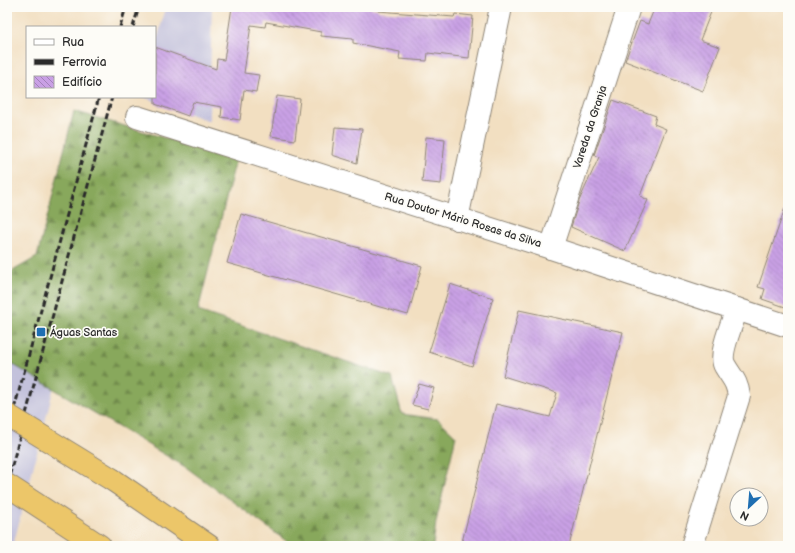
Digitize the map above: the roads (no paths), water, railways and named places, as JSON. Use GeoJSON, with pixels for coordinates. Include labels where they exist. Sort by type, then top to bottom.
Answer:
{"type":"FeatureCollection","features":[{"type":"Feature","properties":{"kind":"highway"},"geometry":{"type":"LineString","coordinates":[[7,414],[114,480],[209,546]]}},
{"type":"Feature","properties":{"kind":"highway"},"geometry":{"type":"LineString","coordinates":[[7,485],[98,545]]}},
{"type":"Feature","properties":{"kind":"street"},"geometry":{"type":"LineString","coordinates":[[457,219],[502,7]]}},
{"type":"Feature","properties":{"kind":"street","name":"Vareda da Granja"},"geometry":{"type":"LineString","coordinates":[[551,248],[629,7]]}},
{"type":"Feature","properties":{"kind":"street","name":"Rua Doutor Mário Rosas da Silva"},"geometry":{"type":"LineString","coordinates":[[137,117],[551,248],[788,326]]}},
{"type":"Feature","properties":{"kind":"street"},"geometry":{"type":"LineString","coordinates":[[692,546],[739,396],[738,386],[724,365],[724,351],[737,309]]}},
{"type":"Feature","properties":{"kind":"railway"},"geometry":{"type":"LineString","coordinates":[[120,26],[126,7]]}},
{"type":"Feature","properties":{"kind":"railway"},"geometry":{"type":"LineString","coordinates":[[133,26],[139,7]]}},
{"type":"Feature","properties":{"kind":"railway"},"geometry":{"type":"LineString","coordinates":[[7,435],[99,98]]}},
{"type":"Feature","properties":{"kind":"railway"},"geometry":{"type":"LineString","coordinates":[[7,484],[112,98]]}},
{"type":"Feature","properties":{"kind":"place","name":"Águas Santas"},"geometry":{"type":"Point","coordinates":[41,332]}}]}
